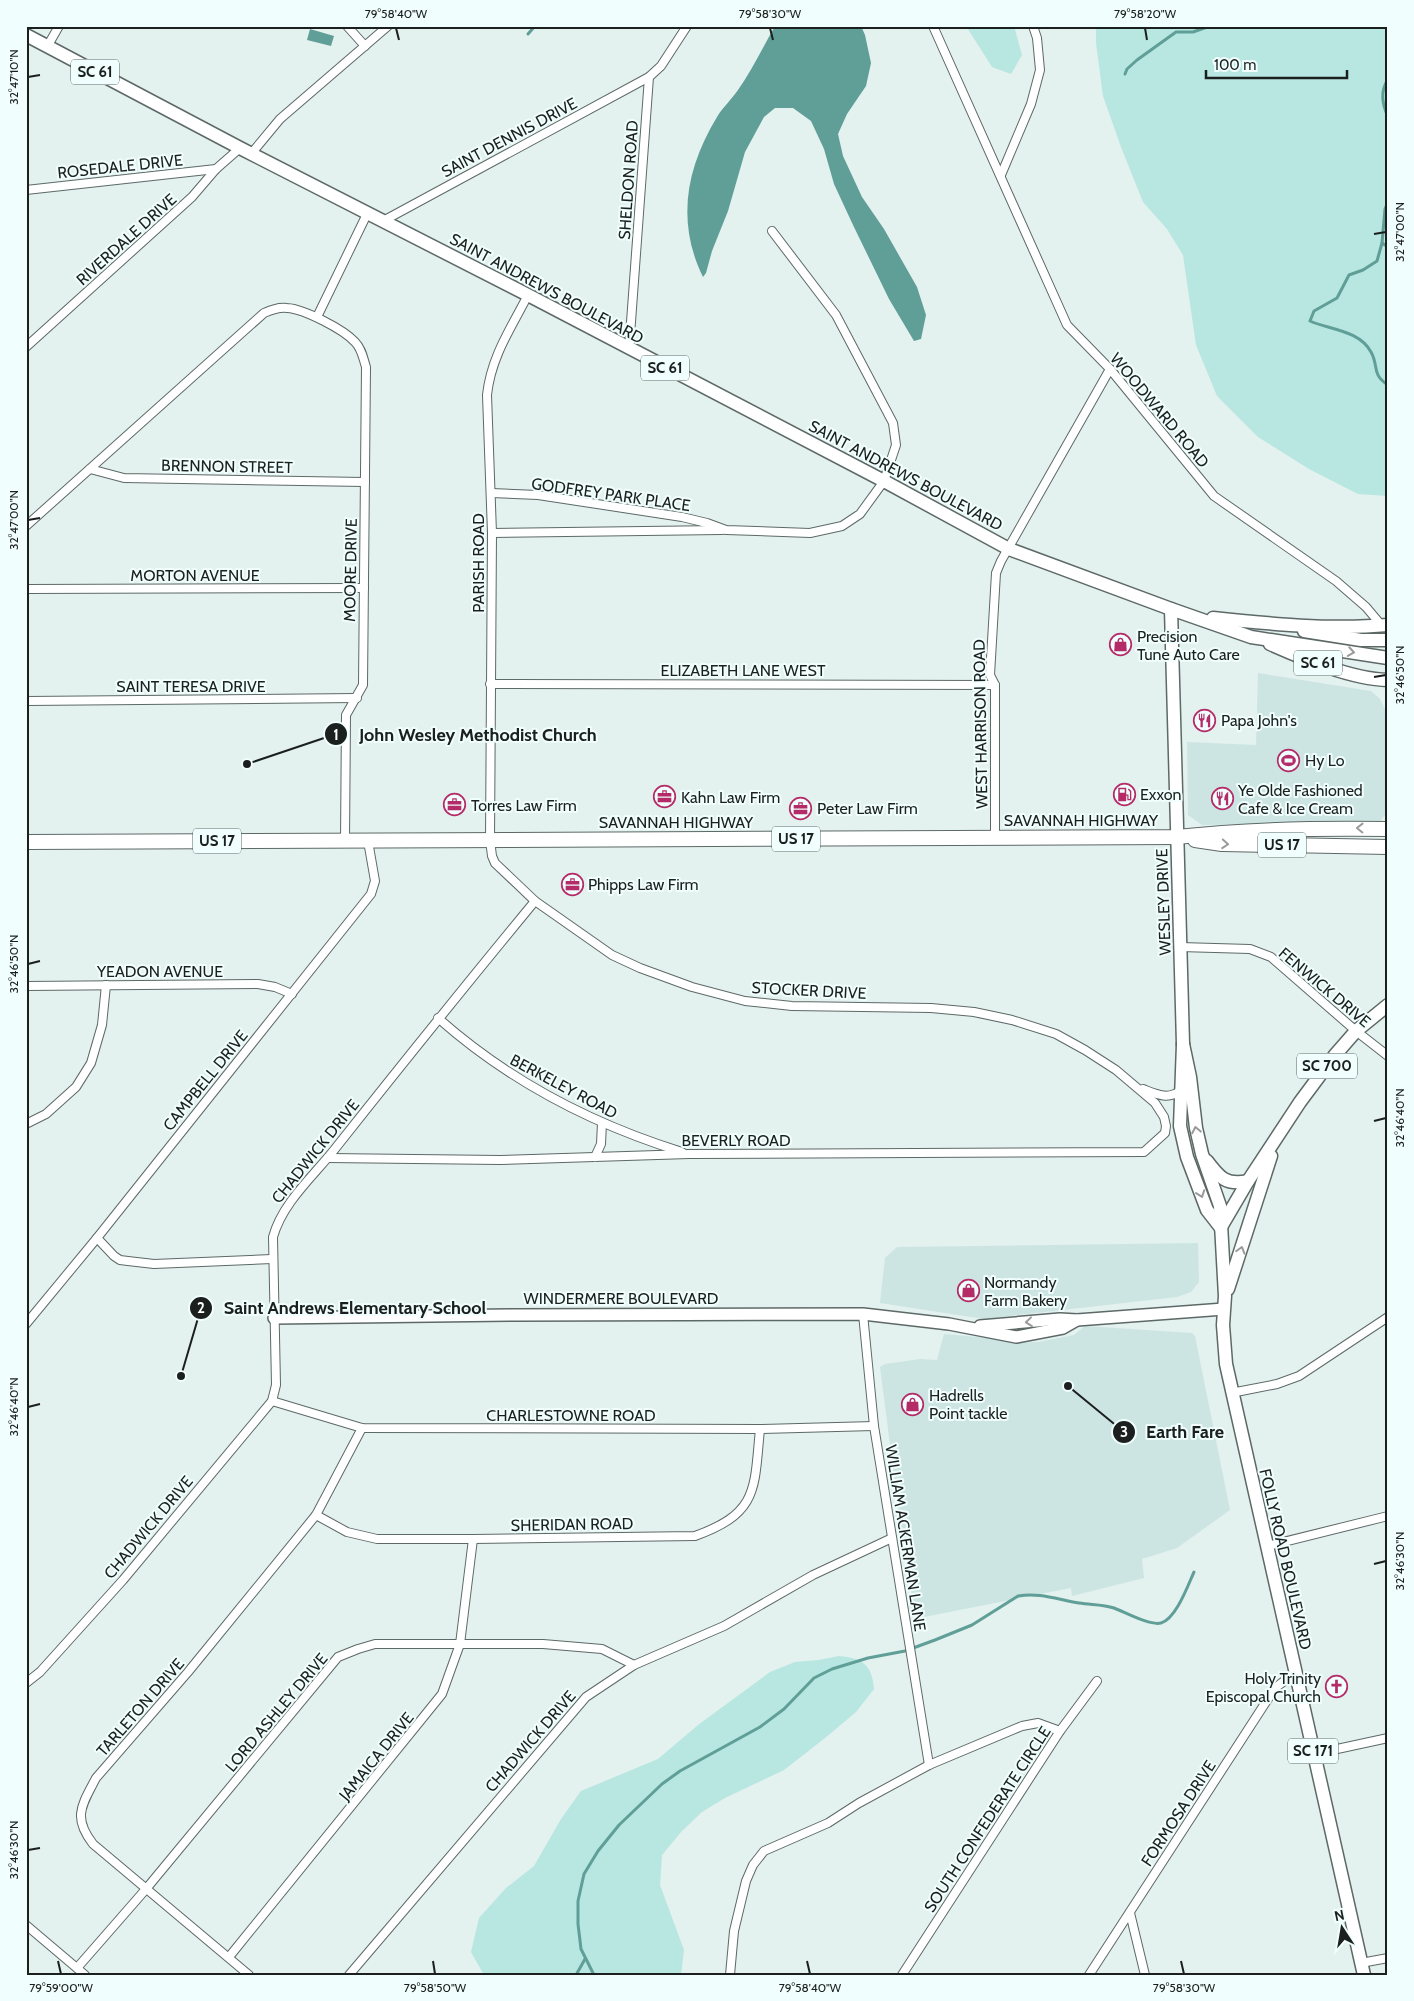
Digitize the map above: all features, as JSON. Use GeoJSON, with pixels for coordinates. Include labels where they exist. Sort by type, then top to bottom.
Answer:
{"type":"FeatureCollection","features":[{"type":"Feature","properties":{"kind":"highway","name":"SAVANNAH HIGHWAY"},"geometry":{"type":"LineString","coordinates":[[26,842],[1177,837],[1226,832],[1332,828],[1388,829]]}},
{"type":"Feature","properties":{"kind":"highway","name":"SAVANNAH HIGHWAY"},"geometry":{"type":"LineString","coordinates":[[1177,837],[1222,844],[1388,847]]}},
{"type":"Feature","properties":{"kind":"main road","name":"SAINT ANDREWS BOULEVARD"},"geometry":{"type":"LineString","coordinates":[[26,35],[245,151],[528,295],[1009,548],[1251,637],[1388,658]]}},
{"type":"Feature","properties":{"kind":"main road","name":"WESLEY DRIVE"},"geometry":{"type":"LineString","coordinates":[[1171,609],[1183,1044],[1180,1126],[1187,1157],[1206,1210],[1221,1228]]}},
{"type":"Feature","properties":{"kind":"main road","name":"SAINT ANDREWS BOULEVARD"},"geometry":{"type":"LineString","coordinates":[[1195,616],[1270,624],[1365,627],[1385,625]]}},
{"type":"Feature","properties":{"kind":"main road","name":"SC 61"},"geometry":{"type":"LineString","coordinates":[[1270,624],[1326,636],[1361,640],[1388,640]]}},
{"type":"Feature","properties":{"kind":"main road","name":"SC 61"},"geometry":{"type":"LineString","coordinates":[[1251,637],[1300,657],[1370,680],[1388,680]]}},
{"type":"Feature","properties":{"kind":"main road","name":"FOLLY ROAD BOULEVARD"},"geometry":{"type":"LineString","coordinates":[[1363,1969],[1232,1394],[1224,1344],[1225,1302],[1221,1228],[1248,1181],[1300,1102],[1335,1055],[1356,1031],[1388,1005]]}},
{"type":"Feature","properties":{"kind":"main road","name":"WESLEY DRIVE"},"geometry":{"type":"LineString","coordinates":[[1183,1044],[1190,1078],[1196,1128],[1202,1154],[1220,1206],[1221,1228]]}},
{"type":"Feature","properties":{"kind":"main road","name":"FOLLY ROAD BOULEVARD"},"geometry":{"type":"LineString","coordinates":[[1225,1302],[1262,1180],[1278,1138]]}},
{"type":"Feature","properties":{"kind":"main road"},"geometry":{"type":"LineString","coordinates":[[1202,1154],[1214,1170],[1230,1183],[1248,1181]]}},
{"type":"Feature","properties":{"kind":"street"},"geometry":{"type":"LineString","coordinates":[[47,47],[59,26]]}},
{"type":"Feature","properties":{"kind":"street"},"geometry":{"type":"LineString","coordinates":[[347,26],[365,46]]}},
{"type":"Feature","properties":{"kind":"street","name":"RIVERDALE DRIVE"},"geometry":{"type":"LineString","coordinates":[[26,347],[192,198],[216,169],[245,151],[388,26]]}},
{"type":"Feature","properties":{"kind":"street"},"geometry":{"type":"LineString","coordinates":[[649,77],[661,66],[687,26]]}},
{"type":"Feature","properties":{"kind":"street","name":"WOODWARD ROAD"},"geometry":{"type":"LineString","coordinates":[[933,26],[1067,326],[1110,369],[1214,496],[1336,581],[1385,625]]}},
{"type":"Feature","properties":{"kind":"street"},"geometry":{"type":"LineString","coordinates":[[1001,175],[1030,104],[1040,70],[1037,38],[1033,26]]}},
{"type":"Feature","properties":{"kind":"street","name":"SAINT DENNIS DRIVE"},"geometry":{"type":"LineString","coordinates":[[383,221],[649,77]]}},
{"type":"Feature","properties":{"kind":"street","name":"SHELDON ROAD"},"geometry":{"type":"LineString","coordinates":[[629,349],[649,77]]}},
{"type":"Feature","properties":{"kind":"street","name":"ROSEDALE DRIVE"},"geometry":{"type":"LineString","coordinates":[[26,190],[216,169]]}},
{"type":"Feature","properties":{"kind":"street"},"geometry":{"type":"LineString","coordinates":[[317,317],[368,214]]}},
{"type":"Feature","properties":{"kind":"street","name":"GODFREY PARK PLACE"},"geometry":{"type":"LineString","coordinates":[[492,533],[726,530],[810,533],[842,526],[860,514],[884,481],[896,445],[893,422],[836,315],[772,230]]}},
{"type":"Feature","properties":{"kind":"street","name":"PARISH ROAD"},"geometry":{"type":"LineString","coordinates":[[490,840],[492,533],[487,395],[489,375],[494,359],[528,295]]}},
{"type":"Feature","properties":{"kind":"street","name":"MOORE DRIVE"},"geometry":{"type":"LineString","coordinates":[[26,526],[264,313],[275,308],[288,308],[317,317],[354,341],[361,350],[366,367],[363,685],[346,715],[345,841]]}},
{"type":"Feature","properties":{"kind":"street","name":"WEST HARRISON ROAD"},"geometry":{"type":"LineString","coordinates":[[995,838],[995,685],[990,675],[996,574],[1000,561],[1110,369]]}},
{"type":"Feature","properties":{"kind":"street","name":"BRENNON STREET"},"geometry":{"type":"LineString","coordinates":[[90,469],[124,478],[365,482]]}},
{"type":"Feature","properties":{"kind":"street","name":"GODFREY PARK PLACE"},"geometry":{"type":"LineString","coordinates":[[491,493],[538,495],[682,517],[726,530]]}},
{"type":"Feature","properties":{"kind":"street","name":"MORTON AVENUE"},"geometry":{"type":"LineString","coordinates":[[26,589],[364,588]]}},
{"type":"Feature","properties":{"kind":"street"},"geometry":{"type":"LineString","coordinates":[[1365,627],[1366,608]]}},
{"type":"Feature","properties":{"kind":"street","name":"ELIZABETH LANE WEST"},"geometry":{"type":"LineString","coordinates":[[490,684],[995,685]]}},
{"type":"Feature","properties":{"kind":"street","name":"SAINT TERESA DRIVE"},"geometry":{"type":"LineString","coordinates":[[26,701],[357,698]]}},
{"type":"Feature","properties":{"kind":"street","name":"STOCKER DRIVE"},"geometry":{"type":"LineString","coordinates":[[490,840],[495,863],[536,901],[612,955],[640,968],[692,987],[746,1001],[792,1006],[931,1008],[974,1012],[1012,1020],[1063,1038],[1108,1065],[1136,1086],[1154,1103],[1164,1117],[1166,1126],[1164,1133],[1144,1152]]}},
{"type":"Feature","properties":{"kind":"street","name":"CAMPBELL DRIVE"},"geometry":{"type":"LineString","coordinates":[[26,1324],[97,1238],[371,894],[375,880],[368,841]]}},
{"type":"Feature","properties":{"kind":"street","name":"CHADWICK DRIVE"},"geometry":{"type":"LineString","coordinates":[[26,1683],[40,1672],[123,1580],[272,1400],[276,1385],[272,1259],[273,1237],[277,1222],[438,1018],[536,901]]}},
{"type":"Feature","properties":{"kind":"street","name":"FENWICK DRIVE"},"geometry":{"type":"LineString","coordinates":[[1180,947],[1250,949],[1270,957],[1388,1056]]}},
{"type":"Feature","properties":{"kind":"street","name":"YEADON AVENUE"},"geometry":{"type":"LineString","coordinates":[[26,986],[258,984],[275,987],[292,994]]}},
{"type":"Feature","properties":{"kind":"street"},"geometry":{"type":"LineString","coordinates":[[26,1124],[46,1114],[76,1087],[91,1063],[102,1025],[106,985]]}},
{"type":"Feature","properties":{"kind":"street","name":"BERKELEY ROAD"},"geometry":{"type":"LineString","coordinates":[[438,1018],[464,1041],[496,1065],[531,1087],[602,1123],[639,1139],[689,1154]]}},
{"type":"Feature","properties":{"kind":"street","name":"STOCKER DRIVE"},"geometry":{"type":"LineString","coordinates":[[1136,1086],[1160,1096],[1175,1095],[1180,1091]]}},
{"type":"Feature","properties":{"kind":"street"},"geometry":{"type":"LineString","coordinates":[[595,1157],[601,1144],[602,1123]]}},
{"type":"Feature","properties":{"kind":"street","name":"BEVERLY ROAD"},"geometry":{"type":"LineString","coordinates":[[328,1158],[500,1160],[689,1154],[1144,1152]]}},
{"type":"Feature","properties":{"kind":"street"},"geometry":{"type":"LineString","coordinates":[[97,1238],[114,1256],[128,1262],[154,1264],[272,1259]]}},
{"type":"Feature","properties":{"kind":"street","name":"WINDERMERE BOULEVARD"},"geometry":{"type":"LineString","coordinates":[[966,1327],[1002,1326],[1060,1319],[1077,1320],[1225,1302]]}},
{"type":"Feature","properties":{"kind":"street","name":"WINDERMERE BOULEVARD"},"geometry":{"type":"LineString","coordinates":[[274,1318],[863,1314],[966,1327],[1016,1337],[1062,1328],[1077,1320]]}},
{"type":"Feature","properties":{"kind":"street","name":"WILLIAM ACKERMAN LANE"},"geometry":{"type":"LineString","coordinates":[[863,1314],[874,1426],[930,1765]]}},
{"type":"Feature","properties":{"kind":"street"},"geometry":{"type":"LineString","coordinates":[[1232,1394],[1276,1384],[1300,1376],[1388,1317]]}},
{"type":"Feature","properties":{"kind":"street","name":"CHARLESTOWNE ROAD"},"geometry":{"type":"LineString","coordinates":[[272,1400],[362,1428],[760,1429],[874,1426]]}},
{"type":"Feature","properties":{"kind":"street","name":"TARLETON DRIVE"},"geometry":{"type":"LineString","coordinates":[[249,1975],[93,1844],[84,1831],[81,1815],[96,1778],[188,1672],[316,1515],[362,1428]]}},
{"type":"Feature","properties":{"kind":"street","name":"SHERIDAN ROAD"},"geometry":{"type":"LineString","coordinates":[[316,1515],[347,1532],[377,1539],[473,1540],[694,1536],[713,1530],[739,1512],[752,1495],[760,1429]]}},
{"type":"Feature","properties":{"kind":"street"},"geometry":{"type":"LineString","coordinates":[[1267,1546],[1388,1516]]}},
{"type":"Feature","properties":{"kind":"street","name":"CHADWICK DRIVE"},"geometry":{"type":"LineString","coordinates":[[349,1975],[586,1696],[634,1665],[724,1626],[813,1575],[892,1538]]}},
{"type":"Feature","properties":{"kind":"street","name":"JAMAICA DRIVE"},"geometry":{"type":"LineString","coordinates":[[229,1957],[442,1694],[460,1644],[473,1540]]}},
{"type":"Feature","properties":{"kind":"street","name":"LORD ASHLEY DRIVE"},"geometry":{"type":"LineString","coordinates":[[77,1968],[146,1889],[338,1658],[375,1644],[543,1644],[602,1649],[634,1665]]}},
{"type":"Feature","properties":{"kind":"street","name":"FORMOSA DRIVE"},"geometry":{"type":"LineString","coordinates":[[1089,1975],[1275,1688],[1296,1672]]}},
{"type":"Feature","properties":{"kind":"street","name":"SOUTH CONFEDERATE CIRCLE"},"geometry":{"type":"LineString","coordinates":[[902,1975],[1060,1731],[1097,1681]]}},
{"type":"Feature","properties":{"kind":"street"},"geometry":{"type":"LineString","coordinates":[[730,1975],[734,1930],[746,1881],[753,1865],[764,1852],[828,1824],[859,1802],[930,1765],[1022,1726],[1038,1723],[1060,1731]]}},
{"type":"Feature","properties":{"kind":"street"},"geometry":{"type":"LineString","coordinates":[[1314,1754],[1388,1738]]}},
{"type":"Feature","properties":{"kind":"street"},"geometry":{"type":"LineString","coordinates":[[1130,1913],[1145,1975]]}},
{"type":"Feature","properties":{"kind":"street"},"geometry":{"type":"LineString","coordinates":[[26,1925],[85,1975]]}},
{"type":"Feature","properties":{"kind":"street"},"geometry":{"type":"LineString","coordinates":[[1363,1969],[1388,1958]]}},
{"type":"Feature","properties":{"kind":"shaded area"},"geometry":{"type":"Polygon","coordinates":[[[775,26],[861,26],[865,35],[871,63],[866,86],[847,114],[838,134],[843,156],[862,197],[884,229],[917,287],[926,315],[921,339],[914,341],[889,299],[834,184],[824,149],[811,121],[793,108],[775,108],[764,117],[745,152],[728,211],[703,277],[689,236],[687,216],[688,195],[692,176],[706,136],[717,117],[743,82],[775,26]]]}},
{"type":"Feature","properties":{"kind":"shaded area"},"geometry":{"type":"Polygon","coordinates":[[[966,26],[1014,26],[1022,55],[1011,74],[992,67],[966,26]]]}},
{"type":"Feature","properties":{"kind":"shaded area"},"geometry":{"type":"Polygon","coordinates":[[[1096,26],[1388,26],[1388,496],[1358,494],[1309,469],[1258,437],[1217,396],[1196,345],[1183,255],[1167,229],[1143,202],[1103,96],[1096,43],[1096,26]]]}},
{"type":"Feature","properties":{"kind":"shaded area"},"geometry":{"type":"Polygon","coordinates":[[[310,29],[334,36],[331,46],[307,40],[310,29]]]}},
{"type":"Feature","properties":{"kind":"shaded area"},"geometry":{"type":"Polygon","coordinates":[[[1258,673],[1371,691],[1380,699],[1387,713],[1387,812],[1380,822],[1202,825],[1188,815],[1187,742],[1256,745],[1258,673]]]}},
{"type":"Feature","properties":{"kind":"shaded area"},"geometry":{"type":"Polygon","coordinates":[[[1198,1243],[1199,1282],[1191,1292],[1177,1297],[984,1319],[880,1303],[885,1258],[897,1247],[1198,1243]]]}},
{"type":"Feature","properties":{"kind":"shaded area"},"geometry":{"type":"Polygon","coordinates":[[[1085,1326],[1192,1333],[1195,1336],[1230,1510],[1177,1548],[1142,1559],[1144,1578],[1072,1596],[1071,1588],[924,1617],[914,1605],[903,1546],[880,1367],[885,1364],[920,1359],[937,1360],[944,1334],[999,1339],[1015,1343],[1038,1342],[1074,1335],[1085,1326]]]}},
{"type":"Feature","properties":{"kind":"shaded area"},"geometry":{"type":"Polygon","coordinates":[[[839,1656],[860,1661],[865,1664],[871,1674],[874,1689],[856,1712],[784,1770],[725,1798],[702,1812],[681,1832],[662,1855],[660,1885],[684,1950],[681,1975],[484,1975],[471,1952],[479,1918],[506,1888],[534,1866],[561,1819],[581,1791],[658,1759],[698,1725],[770,1672],[795,1662],[839,1656]]]}},
{"type":"Feature","properties":{"kind":"waterway"},"geometry":{"type":"LineString","coordinates":[[528,34],[535,26]]}},
{"type":"Feature","properties":{"kind":"waterway"},"geometry":{"type":"LineString","coordinates":[[1125,74],[1127,69],[1137,60],[1176,32],[1193,32],[1210,26]]}},
{"type":"Feature","properties":{"kind":"waterway"},"geometry":{"type":"LineString","coordinates":[[1388,79],[1384,88],[1383,98],[1388,117]]}},
{"type":"Feature","properties":{"kind":"waterway"},"geometry":{"type":"LineString","coordinates":[[1388,202],[1385,209],[1382,243],[1377,261],[1363,270],[1349,275],[1337,298],[1314,311],[1310,321],[1359,339],[1371,352],[1379,377],[1388,385]]}},
{"type":"Feature","properties":{"kind":"waterway"},"geometry":{"type":"LineString","coordinates":[[1382,243],[1388,247]]}},
{"type":"Feature","properties":{"kind":"waterway"},"geometry":{"type":"LineString","coordinates":[[594,1975],[581,1949],[578,1901],[584,1874],[598,1851],[619,1825],[662,1784],[680,1771],[760,1727],[784,1709],[814,1678],[832,1669],[868,1658],[905,1651],[935,1640],[972,1625],[1018,1596],[1041,1596],[1106,1606],[1144,1621],[1161,1623],[1172,1615],[1176,1609],[1194,1572]]}},
{"type":"Feature","properties":{"kind":"waterway"},"geometry":{"type":"LineString","coordinates":[[576,1975],[585,1959]]}},
{"type":"Feature","properties":{"kind":"place","name":"Precision Tune Auto Care"},"geometry":{"type":"Point","coordinates":[1121,645]}},
{"type":"Feature","properties":{"kind":"place","name":"Papa John's"},"geometry":{"type":"Point","coordinates":[1205,720]}},
{"type":"Feature","properties":{"kind":"place","name":"Hy Lo"},"geometry":{"type":"Point","coordinates":[1289,760]}},
{"type":"Feature","properties":{"kind":"place","name":"John Wesley Methodist Church"},"geometry":{"type":"Point","coordinates":[247,764]}},
{"type":"Feature","properties":{"kind":"place","name":"Exxon"},"geometry":{"type":"Point","coordinates":[1124,794]}},
{"type":"Feature","properties":{"kind":"place","name":"Kahn Law Firm"},"geometry":{"type":"Point","coordinates":[665,797]}},
{"type":"Feature","properties":{"kind":"place","name":"Ye Olde Fashioned Cafe & Ice Cream"},"geometry":{"type":"Point","coordinates":[1222,799]}},
{"type":"Feature","properties":{"kind":"place","name":"Torres Law Firm"},"geometry":{"type":"Point","coordinates":[455,805]}},
{"type":"Feature","properties":{"kind":"place","name":"Peter Law Firm"},"geometry":{"type":"Point","coordinates":[801,808]}},
{"type":"Feature","properties":{"kind":"place","name":"Phipps Law Firm"},"geometry":{"type":"Point","coordinates":[572,884]}},
{"type":"Feature","properties":{"kind":"place","name":"Normandy Farm Bakery"},"geometry":{"type":"Point","coordinates":[968,1291]}},
{"type":"Feature","properties":{"kind":"place","name":"Saint Andrews Elementary School"},"geometry":{"type":"Point","coordinates":[181,1376]}},
{"type":"Feature","properties":{"kind":"place","name":"Earth Fare"},"geometry":{"type":"Point","coordinates":[1068,1386]}},
{"type":"Feature","properties":{"kind":"place","name":"Hadrells Point tackle"},"geometry":{"type":"Point","coordinates":[913,1404]}},
{"type":"Feature","properties":{"kind":"place","name":"Holy Trinity Episcopal Church"},"geometry":{"type":"Point","coordinates":[1337,1687]}}]}
